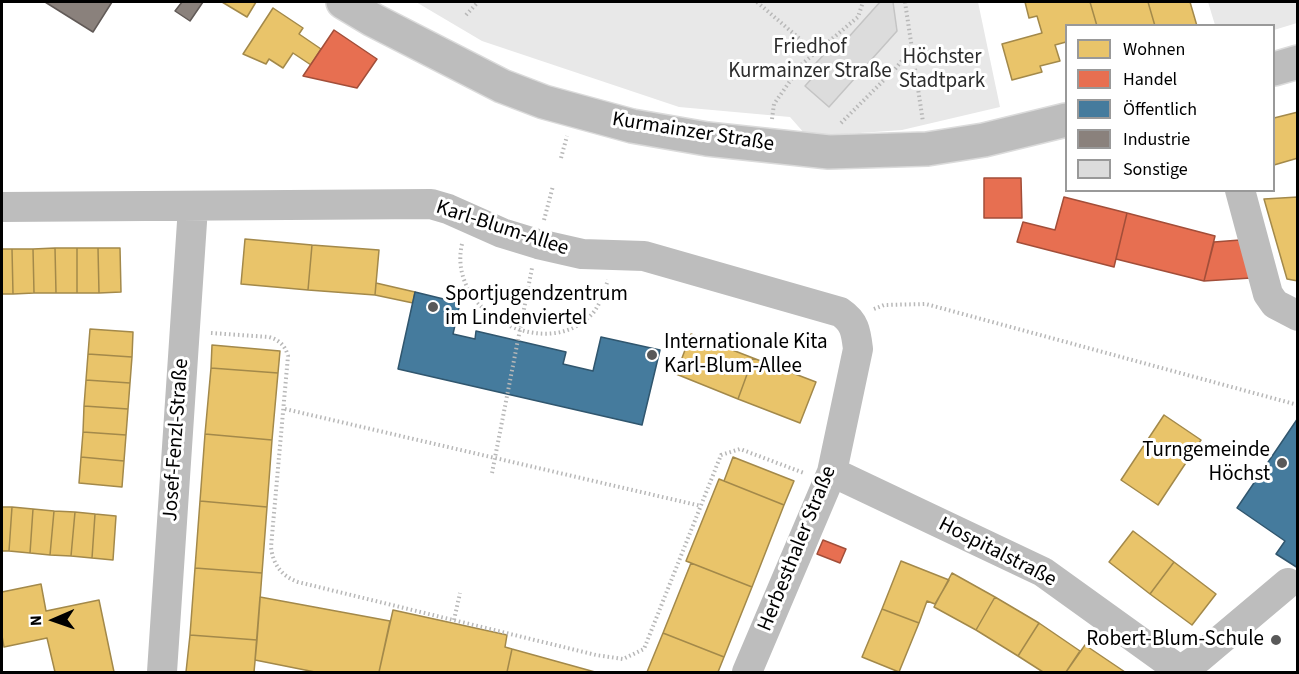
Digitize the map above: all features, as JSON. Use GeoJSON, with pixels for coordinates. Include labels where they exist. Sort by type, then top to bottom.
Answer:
{"type":"FeatureCollection","features":[{"type":"Feature","properties":{"kind":"main road","name":"Kurmainzer Straße"},"geometry":{"type":"LineString","coordinates":[[343,2],[373,20],[502,86],[574,112],[632,126],[768,147],[828,152],[927,149],[984,140],[1065,120]]}},
{"type":"Feature","properties":{"kind":"main road"},"geometry":{"type":"LineString","coordinates":[[1275,69],[1298,62]]}},
{"type":"Feature","properties":{"kind":"street"},"geometry":{"type":"LineString","coordinates":[[1241,192],[1268,294],[1275,304],[1298,316]]}},
{"type":"Feature","properties":{"kind":"street","name":"Karl-Blum-Allee"},"geometry":{"type":"LineString","coordinates":[[2,207],[431,204],[538,244],[582,254],[644,256],[830,308],[849,318]]}},
{"type":"Feature","properties":{"kind":"street","name":"Josef-Fenzl-Straße"},"geometry":{"type":"LineString","coordinates":[[162,672],[193,207]]}},
{"type":"Feature","properties":{"kind":"street","name":"Herbesthaler Straße"},"geometry":{"type":"LineString","coordinates":[[747,672],[829,477],[858,349],[856,333],[849,318]]}},
{"type":"Feature","properties":{"kind":"street","name":"Hospitalstraße"},"geometry":{"type":"LineString","coordinates":[[829,477],[1043,572],[1180,672]]}},
{"type":"Feature","properties":{"kind":"street"},"geometry":{"type":"LineString","coordinates":[[1180,672],[1288,583]]}},
{"type":"Feature","properties":{"kind":"path"},"geometry":{"type":"LineString","coordinates":[[466,15],[478,2]]}},
{"type":"Feature","properties":{"kind":"path"},"geometry":{"type":"LineString","coordinates":[[757,2],[815,52]]}},
{"type":"Feature","properties":{"kind":"path"},"geometry":{"type":"LineString","coordinates":[[768,147],[774,104],[802,64],[858,17],[863,2]]}},
{"type":"Feature","properties":{"kind":"path"},"geometry":{"type":"LineString","coordinates":[[905,2],[927,149]]}},
{"type":"Feature","properties":{"kind":"path"},"geometry":{"type":"LineString","coordinates":[[828,152],[832,132],[896,68],[912,48]]}},
{"type":"Feature","properties":{"kind":"path"},"geometry":{"type":"LineString","coordinates":[[492,473],[519,330],[553,186]]}},
{"type":"Feature","properties":{"kind":"path"},"geometry":{"type":"LineString","coordinates":[[470,220],[461,249],[465,283],[483,310],[508,326],[519,330],[554,332],[568,330],[583,322],[594,312],[603,296],[608,280],[611,255]]}},
{"type":"Feature","properties":{"kind":"path"},"geometry":{"type":"LineString","coordinates":[[849,318],[884,305],[926,304],[1298,405]]}},
{"type":"Feature","properties":{"kind":"path"},"geometry":{"type":"LineString","coordinates":[[184,331],[269,337],[282,344],[288,356],[271,546],[272,556],[280,570],[289,579],[596,655],[623,659],[644,649],[722,455],[740,449],[829,477]]}},
{"type":"Feature","properties":{"kind":"path"},"geometry":{"type":"LineString","coordinates":[[285,409],[701,506]]}},
{"type":"Feature","properties":{"kind":"path"},"geometry":{"type":"LineString","coordinates":[[454,620],[460,593]]}},
{"type":"Feature","properties":{"kind":"green space","name":"Friedhof Kurmainzer Straße"},"geometry":{"type":"Polygon","coordinates":[[[416,2],[978,2],[1000,107],[902,130],[805,134],[790,117],[679,107],[482,41],[416,2]]]}},
{"type":"Feature","properties":{"kind":"green space"},"geometry":{"type":"Polygon","coordinates":[[[1208,2],[1297,2],[1297,23],[1275,30],[1275,24],[1215,24],[1208,2]]]}},
{"type":"Feature","properties":{"kind":"building: Wohnen"},"geometry":{"type":"Polygon","coordinates":[[[222,2],[256,2],[247,17],[222,2]]]}},
{"type":"Feature","properties":{"kind":"building: Wohnen"},"geometry":{"type":"Polygon","coordinates":[[[1025,2],[1090,2],[1096,24],[1065,24],[1065,42],[1055,45],[1060,61],[1040,66],[1042,72],[1012,80],[1002,44],[1042,33],[1037,16],[1029,18],[1025,2]]]}},
{"type":"Feature","properties":{"kind":"building: Wohnen"},"geometry":{"type":"Polygon","coordinates":[[[1090,2],[1148,2],[1154,24],[1096,24],[1090,2]]]}},
{"type":"Feature","properties":{"kind":"building: Wohnen"},"geometry":{"type":"Polygon","coordinates":[[[1148,2],[1190,2],[1196,24],[1154,24],[1148,2]]]}},
{"type":"Feature","properties":{"kind":"building: Wohnen"},"geometry":{"type":"Polygon","coordinates":[[[273,8],[303,28],[299,34],[321,49],[311,65],[293,53],[283,68],[269,59],[266,64],[243,54],[273,8]]]}},
{"type":"Feature","properties":{"kind":"building: Wohnen"},"geometry":{"type":"Polygon","coordinates":[[[1298,112],[1298,158],[1275,165],[1275,118],[1298,112]]]}},
{"type":"Feature","properties":{"kind":"building: Wohnen"},"geometry":{"type":"Polygon","coordinates":[[[1298,197],[1298,281],[1287,279],[1264,199],[1298,197]]]}},
{"type":"Feature","properties":{"kind":"building: Wohnen"},"geometry":{"type":"Polygon","coordinates":[[[245,239],[312,245],[308,290],[241,284],[245,239]]]}},
{"type":"Feature","properties":{"kind":"building: Wohnen"},"geometry":{"type":"Polygon","coordinates":[[[312,245],[379,250],[375,295],[308,290],[312,245]]]}},
{"type":"Feature","properties":{"kind":"building: Wohnen"},"geometry":{"type":"Polygon","coordinates":[[[55,248],[77,248],[77,293],[56,293],[55,248]]]}},
{"type":"Feature","properties":{"kind":"building: Wohnen"},"geometry":{"type":"Polygon","coordinates":[[[55,248],[56,293],[34,293],[33,249],[55,248]]]}},
{"type":"Feature","properties":{"kind":"building: Wohnen"},"geometry":{"type":"Polygon","coordinates":[[[77,248],[98,248],[99,293],[77,293],[77,248]]]}},
{"type":"Feature","properties":{"kind":"building: Wohnen"},"geometry":{"type":"Polygon","coordinates":[[[98,248],[120,248],[121,292],[99,293],[98,248]]]}},
{"type":"Feature","properties":{"kind":"building: Wohnen"},"geometry":{"type":"Polygon","coordinates":[[[2,249],[12,249],[13,294],[2,294],[2,249]]]}},
{"type":"Feature","properties":{"kind":"building: Wohnen"},"geometry":{"type":"Polygon","coordinates":[[[12,249],[33,249],[34,293],[13,294],[12,249]]]}},
{"type":"Feature","properties":{"kind":"building: Wohnen"},"geometry":{"type":"Polygon","coordinates":[[[376,283],[415,292],[413,303],[375,295],[376,283]]]}},
{"type":"Feature","properties":{"kind":"building: Wohnen"},"geometry":{"type":"Polygon","coordinates":[[[90,329],[133,332],[132,357],[88,354],[90,329]]]}},
{"type":"Feature","properties":{"kind":"building: Wohnen"},"geometry":{"type":"Polygon","coordinates":[[[691,334],[753,358],[738,399],[676,374],[691,334]]]}},
{"type":"Feature","properties":{"kind":"building: Wohnen"},"geometry":{"type":"Polygon","coordinates":[[[212,345],[280,351],[278,373],[211,368],[212,345]]]}},
{"type":"Feature","properties":{"kind":"building: Wohnen"},"geometry":{"type":"Polygon","coordinates":[[[88,354],[132,357],[130,383],[86,380],[88,354]]]}},
{"type":"Feature","properties":{"kind":"building: Wohnen"},"geometry":{"type":"Polygon","coordinates":[[[753,358],[816,382],[800,423],[738,399],[753,358]]]}},
{"type":"Feature","properties":{"kind":"building: Wohnen"},"geometry":{"type":"Polygon","coordinates":[[[211,368],[278,373],[272,440],[205,434],[211,368]]]}},
{"type":"Feature","properties":{"kind":"building: Wohnen"},"geometry":{"type":"Polygon","coordinates":[[[86,380],[130,383],[128,409],[84,406],[86,380]]]}},
{"type":"Feature","properties":{"kind":"building: Wohnen"},"geometry":{"type":"Polygon","coordinates":[[[84,406],[128,409],[126,435],[83,432],[84,406]]]}},
{"type":"Feature","properties":{"kind":"building: Wohnen"},"geometry":{"type":"Polygon","coordinates":[[[1164,415],[1201,440],[1158,505],[1121,480],[1164,415]]]}},
{"type":"Feature","properties":{"kind":"building: Wohnen"},"geometry":{"type":"Polygon","coordinates":[[[83,432],[126,435],[124,461],[81,457],[83,432]]]}},
{"type":"Feature","properties":{"kind":"building: Wohnen"},"geometry":{"type":"Polygon","coordinates":[[[205,434],[272,440],[267,507],[200,501],[205,434]]]}},
{"type":"Feature","properties":{"kind":"building: Wohnen"},"geometry":{"type":"Polygon","coordinates":[[[81,457],[124,461],[122,487],[79,483],[81,457]]]}},
{"type":"Feature","properties":{"kind":"building: Wohnen"},"geometry":{"type":"Polygon","coordinates":[[[733,457],[794,481],[784,505],[724,481],[733,457]]]}},
{"type":"Feature","properties":{"kind":"building: Wohnen"},"geometry":{"type":"Polygon","coordinates":[[[719,479],[784,505],[752,587],[686,561],[719,479]]]}},
{"type":"Feature","properties":{"kind":"building: Wohnen"},"geometry":{"type":"Polygon","coordinates":[[[200,501],[267,507],[262,573],[195,568],[200,501]]]}},
{"type":"Feature","properties":{"kind":"building: Wohnen"},"geometry":{"type":"Polygon","coordinates":[[[2,507],[12,507],[9,551],[2,551],[2,507]]]}},
{"type":"Feature","properties":{"kind":"building: Wohnen"},"geometry":{"type":"Polygon","coordinates":[[[12,507],[33,509],[30,553],[9,551],[12,507]]]}},
{"type":"Feature","properties":{"kind":"building: Wohnen"},"geometry":{"type":"Polygon","coordinates":[[[33,509],[54,511],[50,555],[30,553],[33,509]]]}},
{"type":"Feature","properties":{"kind":"building: Wohnen"},"geometry":{"type":"Polygon","coordinates":[[[54,511],[75,512],[71,556],[50,555],[54,511]]]}},
{"type":"Feature","properties":{"kind":"building: Wohnen"},"geometry":{"type":"Polygon","coordinates":[[[75,512],[95,514],[92,558],[71,556],[75,512]]]}},
{"type":"Feature","properties":{"kind":"building: Wohnen"},"geometry":{"type":"Polygon","coordinates":[[[95,514],[116,516],[113,560],[92,558],[95,514]]]}},
{"type":"Feature","properties":{"kind":"building: Wohnen"},"geometry":{"type":"Polygon","coordinates":[[[1133,531],[1174,562],[1150,594],[1109,562],[1133,531]]]}},
{"type":"Feature","properties":{"kind":"building: Wohnen"},"geometry":{"type":"Polygon","coordinates":[[[901,561],[949,580],[935,604],[927,601],[919,623],[882,609],[901,561]]]}},
{"type":"Feature","properties":{"kind":"building: Wohnen"},"geometry":{"type":"Polygon","coordinates":[[[1174,562],[1216,594],[1192,625],[1150,594],[1174,562]]]}},
{"type":"Feature","properties":{"kind":"building: Wohnen"},"geometry":{"type":"Polygon","coordinates":[[[691,563],[752,587],[724,657],[663,633],[691,563]]]}},
{"type":"Feature","properties":{"kind":"building: Wohnen"},"geometry":{"type":"Polygon","coordinates":[[[195,568],[262,573],[257,640],[190,635],[195,568]]]}},
{"type":"Feature","properties":{"kind":"building: Wohnen"},"geometry":{"type":"Polygon","coordinates":[[[952,573],[995,597],[976,630],[934,607],[952,573]]]}},
{"type":"Feature","properties":{"kind":"building: Wohnen"},"geometry":{"type":"Polygon","coordinates":[[[41,584],[46,611],[99,600],[114,672],[55,672],[47,638],[4,647],[2,592],[41,584]]]}},
{"type":"Feature","properties":{"kind":"building: Wohnen"},"geometry":{"type":"Polygon","coordinates":[[[260,597],[390,621],[379,672],[315,672],[255,660],[260,597]]]}},
{"type":"Feature","properties":{"kind":"building: Wohnen"},"geometry":{"type":"Polygon","coordinates":[[[995,597],[1039,623],[1018,656],[976,630],[995,597]]]}},
{"type":"Feature","properties":{"kind":"building: Wohnen"},"geometry":{"type":"Polygon","coordinates":[[[882,609],[919,623],[899,672],[862,657],[882,609]]]}},
{"type":"Feature","properties":{"kind":"building: Wohnen"},"geometry":{"type":"Polygon","coordinates":[[[393,610],[507,635],[505,647],[512,649],[507,672],[379,672],[393,610]]]}},
{"type":"Feature","properties":{"kind":"building: Wohnen"},"geometry":{"type":"Polygon","coordinates":[[[1039,623],[1080,651],[1066,672],[1043,672],[1018,656],[1039,623]]]}},
{"type":"Feature","properties":{"kind":"building: Wohnen"},"geometry":{"type":"Polygon","coordinates":[[[663,633],[724,657],[718,672],[647,672],[663,633]]]}},
{"type":"Feature","properties":{"kind":"building: Wohnen"},"geometry":{"type":"Polygon","coordinates":[[[190,635],[257,640],[254,672],[186,672],[190,635]]]}},
{"type":"Feature","properties":{"kind":"building: Wohnen"},"geometry":{"type":"Polygon","coordinates":[[[1085,645],[1125,672],[1066,672],[1085,645]]]}},
{"type":"Feature","properties":{"kind":"building: Wohnen"},"geometry":{"type":"Polygon","coordinates":[[[512,649],[595,672],[507,672],[512,649]]]}},
{"type":"Feature","properties":{"kind":"building: Handel"},"geometry":{"type":"Polygon","coordinates":[[[334,30],[377,59],[357,88],[303,76],[334,30]]]}},
{"type":"Feature","properties":{"kind":"building: Handel"},"geometry":{"type":"Polygon","coordinates":[[[984,178],[1021,178],[1022,218],[984,218],[984,178]]]}},
{"type":"Feature","properties":{"kind":"building: Handel"},"geometry":{"type":"Polygon","coordinates":[[[1064,197],[1127,213],[1114,267],[1017,242],[1023,222],[1055,230],[1064,197]]]}},
{"type":"Feature","properties":{"kind":"building: Handel"},"geometry":{"type":"Polygon","coordinates":[[[1127,213],[1215,236],[1204,281],[1116,259],[1127,213]]]}},
{"type":"Feature","properties":{"kind":"building: Handel"},"geometry":{"type":"Polygon","coordinates":[[[1240,240],[1251,278],[1204,281],[1214,242],[1240,240]]]}},
{"type":"Feature","properties":{"kind":"building: Handel"},"geometry":{"type":"Polygon","coordinates":[[[823,540],[846,549],[840,563],[817,554],[823,540]]]}},
{"type":"Feature","properties":{"kind":"building: Öffentlich"},"geometry":{"type":"Polygon","coordinates":[[[415,292],[460,303],[453,334],[475,339],[476,331],[566,352],[563,364],[593,371],[601,337],[660,350],[642,425],[398,369],[415,292]]]}},
{"type":"Feature","properties":{"kind":"building: Öffentlich","name":"Turngemeinde Höchst"},"geometry":{"type":"Polygon","coordinates":[[[1298,418],[1298,568],[1276,554],[1285,541],[1237,508],[1298,418]]]}},
{"type":"Feature","properties":{"kind":"building: Industrie"},"geometry":{"type":"Polygon","coordinates":[[[45,2],[112,2],[93,32],[45,2]]]}},
{"type":"Feature","properties":{"kind":"building: Industrie"},"geometry":{"type":"Polygon","coordinates":[[[182,2],[203,2],[190,21],[175,11],[182,2]]]}},
{"type":"Feature","properties":{"kind":"building: Sonstige"},"geometry":{"type":"Polygon","coordinates":[[[880,2],[893,2],[897,31],[829,107],[805,86],[821,68],[816,63],[834,44],[838,49],[880,2]]]}},
{"type":"Feature","properties":{"kind":"place","name":"Sportjugendzentrum im Lindenviertel"},"geometry":{"type":"Point","coordinates":[433,307]}},
{"type":"Feature","properties":{"kind":"place","name":"Internationale Kita Karl-Blum-Allee"},"geometry":{"type":"Point","coordinates":[652,355]}},
{"type":"Feature","properties":{"kind":"place","name":"Turngemeinde Höchst"},"geometry":{"type":"Point","coordinates":[1282,463]}},
{"type":"Feature","properties":{"kind":"place","name":"Robert-Blum-Schule"},"geometry":{"type":"Point","coordinates":[1276,640]}},
{"type":"Feature","properties":{"kind":"park label","name":"Höchster Stadtpark"},"geometry":{"type":"Point","coordinates":[942,70]}}]}
